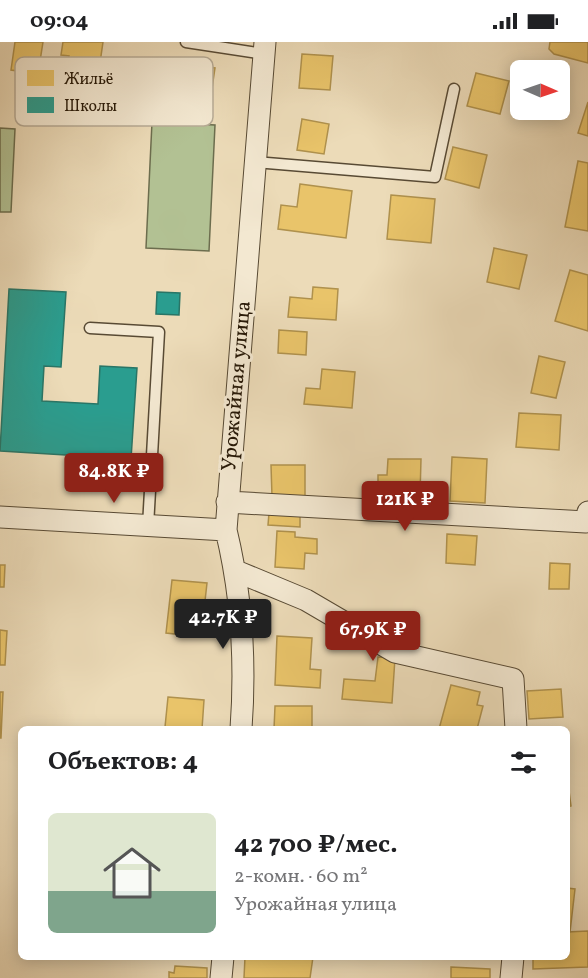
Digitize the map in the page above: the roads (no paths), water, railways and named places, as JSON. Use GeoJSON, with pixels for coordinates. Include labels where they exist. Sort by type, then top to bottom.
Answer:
{"type":"FeatureCollection","features":[{"type":"Feature","properties":{"kind":"street","name":"Урожайная улица"},"geometry":{"type":"LineString","coordinates":[[241,726],[245,674],[236,571],[226,530],[264,48]]}},
{"type":"Feature","properties":{"kind":"street"},"geometry":{"type":"LineString","coordinates":[[227,502],[587,517]]}},
{"type":"Feature","properties":{"kind":"street"},"geometry":{"type":"LineString","coordinates":[[0,517],[226,530]]}},
{"type":"Feature","properties":{"kind":"street"},"geometry":{"type":"LineString","coordinates":[[236,571],[306,600],[395,652],[513,679],[516,726]]}},
{"type":"Feature","properties":{"kind":"street"},"geometry":{"type":"LineString","coordinates":[[221,978],[223,960]]}},
{"type":"Feature","properties":{"kind":"street"},"geometry":{"type":"LineString","coordinates":[[511,978],[513,960]]}},
{"type":"Feature","properties":{"kind":"lane"},"geometry":{"type":"LineString","coordinates":[[186,42],[264,48]]}},
{"type":"Feature","properties":{"kind":"lane"},"geometry":{"type":"LineString","coordinates":[[255,162],[435,177],[454,89]]}},
{"type":"Feature","properties":{"kind":"lane"},"geometry":{"type":"LineString","coordinates":[[90,328],[159,332],[148,526]]}}]}
